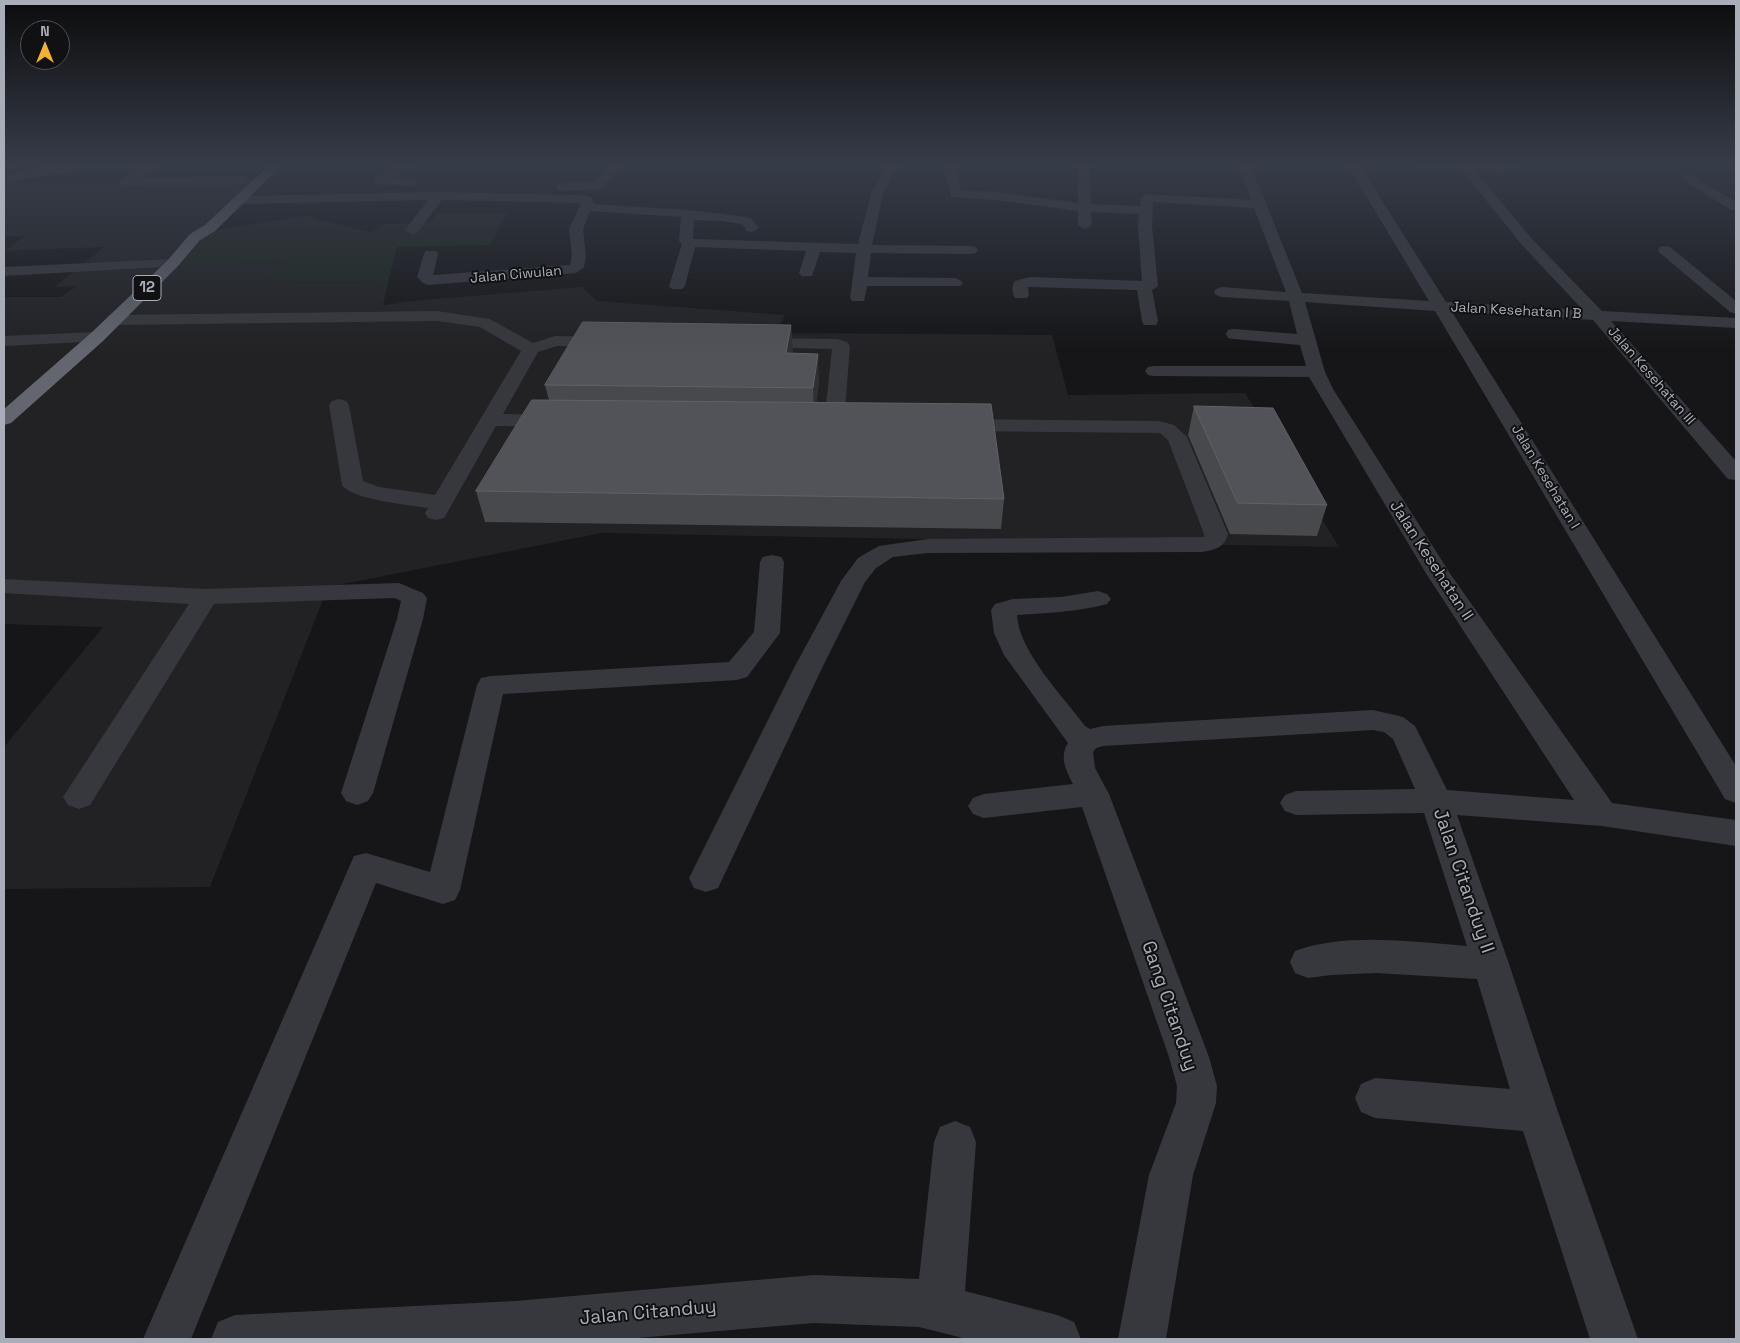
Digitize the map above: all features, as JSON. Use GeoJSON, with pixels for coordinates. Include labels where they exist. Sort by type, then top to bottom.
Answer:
{"type":"FeatureCollection","features":[{"type":"Feature","properties":{"kind":"highway","name":"12"},"geometry":{"type":"LineString","coordinates":[[196,237],[197,227]]}},
{"type":"Feature","properties":{"kind":"highway","name":"12"},"geometry":{"type":"LineString","coordinates":[[4,419],[97,337],[173,263],[196,237],[211,227]]}},
{"type":"Feature","properties":{"kind":"street","name":"Jalan Ciwulan"},"geometry":{"type":"LineString","coordinates":[[431,254],[425,277],[428,280],[571,270],[577,267],[579,256],[577,227]]}},
{"type":"Feature","properties":{"kind":"street"},"geometry":{"type":"LineString","coordinates":[[687,227],[686,241],[690,243],[762,247],[971,250]]}},
{"type":"Feature","properties":{"kind":"street"},"geometry":{"type":"LineString","coordinates":[[858,298],[868,227]]}},
{"type":"Feature","properties":{"kind":"street"},"geometry":{"type":"LineString","coordinates":[[1021,295],[1020,284],[1030,282],[1150,286],[1145,227]]}},
{"type":"Feature","properties":{"kind":"street","name":"Jalan Kesehatan II"},"geometry":{"type":"LineString","coordinates":[[1269,227],[1296,298],[1316,372],[1341,418],[1434,568],[1579,783],[1602,814]]}},
{"type":"Feature","properties":{"kind":"street","name":"Jalan Kesehatan I"},"geometry":{"type":"LineString","coordinates":[[1392,227],[1736,791]]}},
{"type":"Feature","properties":{"kind":"street","name":"Jalan Kesehatan III"},"geometry":{"type":"LineString","coordinates":[[1514,227],[1596,314],[1736,474]]}},
{"type":"Feature","properties":{"kind":"street"},"geometry":{"type":"LineString","coordinates":[[677,286],[690,243]]}},
{"type":"Feature","properties":{"kind":"street"},"geometry":{"type":"LineString","coordinates":[[756,261],[762,247]]}},
{"type":"Feature","properties":{"kind":"street"},"geometry":{"type":"LineString","coordinates":[[807,273],[814,248]]}},
{"type":"Feature","properties":{"kind":"street"},"geometry":{"type":"LineString","coordinates":[[1665,250],[1736,309]]}},
{"type":"Feature","properties":{"kind":"street"},"geometry":{"type":"LineString","coordinates":[[4,272],[173,263]]}},
{"type":"Feature","properties":{"kind":"street"},"geometry":{"type":"LineString","coordinates":[[860,281],[955,282]]}},
{"type":"Feature","properties":{"kind":"street"},"geometry":{"type":"LineString","coordinates":[[1144,287],[1150,321]]}},
{"type":"Feature","properties":{"kind":"street","name":"Jalan Kesehatan I B"},"geometry":{"type":"LineString","coordinates":[[1222,292],[1441,307],[1736,323]]}},
{"type":"Feature","properties":{"kind":"street"},"geometry":{"type":"LineString","coordinates":[[114,320],[437,316],[462,318],[484,323],[531,349]]}},
{"type":"Feature","properties":{"kind":"street"},"geometry":{"type":"LineString","coordinates":[[1234,334],[1307,340]]}},
{"type":"Feature","properties":{"kind":"street"},"geometry":{"type":"LineString","coordinates":[[4,340],[97,337]]}},
{"type":"Feature","properties":{"kind":"street"},"geometry":{"type":"LineString","coordinates":[[339,405],[353,485],[375,493],[439,508],[531,349],[555,342],[622,342]]}},
{"type":"Feature","properties":{"kind":"street"},"geometry":{"type":"LineString","coordinates":[[739,343],[837,344],[841,346],[834,423]]}},
{"type":"Feature","properties":{"kind":"street"},"geometry":{"type":"LineString","coordinates":[[1154,371],[1316,372]]}},
{"type":"Feature","properties":{"kind":"street"},"geometry":{"type":"LineString","coordinates":[[490,420],[579,421]]}},
{"type":"Feature","properties":{"kind":"street"},"geometry":{"type":"LineString","coordinates":[[706,878],[813,659],[853,581],[867,563],[887,550],[928,546],[1202,545],[1212,543],[1216,539],[1216,534],[1177,437],[1167,429],[932,424]]}},
{"type":"Feature","properties":{"kind":"street"},"geometry":{"type":"LineString","coordinates":[[167,1339],[366,866],[443,890],[491,685],[738,671],[767,633],[772,562]]}},
{"type":"Feature","properties":{"kind":"street"},"geometry":{"type":"LineString","coordinates":[[4,586],[206,597],[399,590],[414,598],[410,620],[357,793]]}},
{"type":"Feature","properties":{"kind":"street"},"geometry":{"type":"LineString","coordinates":[[79,797],[206,597]]}},
{"type":"Feature","properties":{"kind":"street"},"geometry":{"type":"LineString","coordinates":[[1086,740],[1075,733],[1016,655],[1003,616],[1004,610],[1013,607],[1061,605],[1098,599]]}},
{"type":"Feature","properties":{"kind":"street","name":"Jalan Citanduy II"},"geometry":{"type":"LineString","coordinates":[[1086,740],[1102,736],[1197,729],[1374,720],[1393,724],[1405,733],[1436,801],[1491,964],[1537,1112],[1614,1339]]}},
{"type":"Feature","properties":{"kind":"street","name":"Gang Citanduy"},"geometry":{"type":"LineString","coordinates":[[1086,740],[1078,751],[1080,768],[1093,794],[1189,1057],[1197,1086],[1196,1103],[1171,1175],[1142,1339]]}},
{"type":"Feature","properties":{"kind":"street"},"geometry":{"type":"LineString","coordinates":[[984,806],[1093,794]]}},
{"type":"Feature","properties":{"kind":"street"},"geometry":{"type":"LineString","coordinates":[[1296,803],[1436,801],[1602,814],[1736,833]]}},
{"type":"Feature","properties":{"kind":"street"},"geometry":{"type":"LineString","coordinates":[[1308,962],[1334,957],[1360,957],[1491,964]]}},
{"type":"Feature","properties":{"kind":"street"},"geometry":{"type":"LineString","coordinates":[[1375,1098],[1537,1112]]}},
{"type":"Feature","properties":{"kind":"street"},"geometry":{"type":"LineString","coordinates":[[940,1309],[955,1142]]}},
{"type":"Feature","properties":{"kind":"street","name":"Jalan Citanduy"},"geometry":{"type":"LineString","coordinates":[[235,1339],[514,1332],[814,1299],[919,1304],[1057,1339]]}},
{"type":"Feature","properties":{"kind":"shaded area"},"geometry":{"type":"Polygon","coordinates":[[[4,227],[214,227],[178,266],[285,262],[269,282],[388,283],[383,305],[582,287],[597,301],[785,315],[775,333],[1052,335],[1068,395],[1245,393],[1339,547],[601,533],[328,587],[210,887],[4,889],[4,747],[103,627],[4,624],[4,297],[61,297],[77,286],[55,287],[104,247],[4,251],[25,236],[4,236],[4,227]]]}},
{"type":"Feature","properties":{"kind":"shaded area"},"geometry":{"type":"Polygon","coordinates":[[[237,227],[348,227],[371,232],[380,227],[500,227],[490,245],[397,247],[388,283],[269,282],[284,262],[177,267],[209,231],[237,227]]]}},
{"type":"Feature","properties":{"kind":"building"},"geometry":{"type":"Polygon","coordinates":[[[583,322],[791,325],[786,353],[818,354],[813,388],[545,385],[583,322]]]}},
{"type":"Feature","properties":{"kind":"building"},"geometry":{"type":"Polygon","coordinates":[[[532,400],[991,404],[1004,499],[476,491],[532,400]]]}},
{"type":"Feature","properties":{"kind":"building"},"geometry":{"type":"Polygon","coordinates":[[[1194,406],[1273,408],[1327,505],[1238,503],[1194,406]]]}}]}
